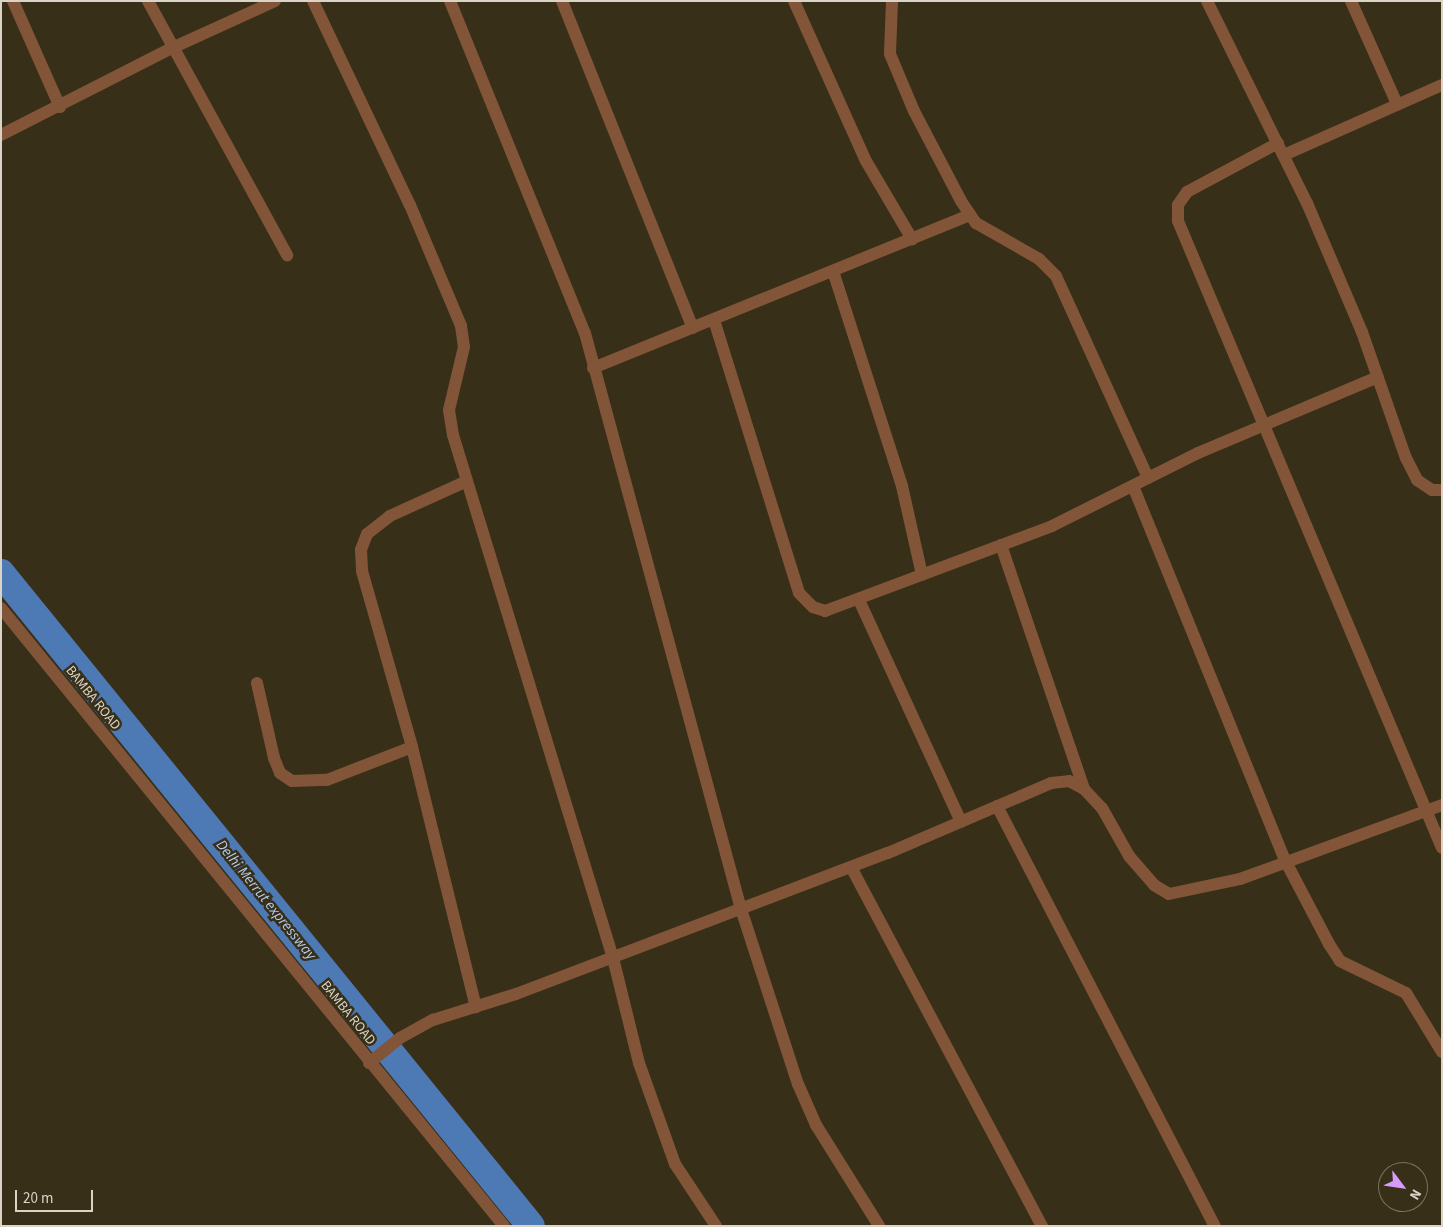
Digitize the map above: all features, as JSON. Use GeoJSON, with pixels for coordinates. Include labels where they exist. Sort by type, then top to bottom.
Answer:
{"type":"FeatureCollection","features":[{"type":"Feature","properties":{"kind":"street"},"geometry":{"type":"LineString","coordinates":[[13,1],[60,107]]}},
{"type":"Feature","properties":{"kind":"street"},"geometry":{"type":"LineString","coordinates":[[148,1],[287,256]]}},
{"type":"Feature","properties":{"kind":"street"},"geometry":{"type":"LineString","coordinates":[[1,135],[60,107],[172,48],[275,1]]}},
{"type":"Feature","properties":{"kind":"street"},"geometry":{"type":"LineString","coordinates":[[312,1],[410,205],[460,326],[464,347],[449,410],[467,481],[613,958],[640,1063],[668,1147],[716,1226]]}},
{"type":"Feature","properties":{"kind":"street"},"geometry":{"type":"LineString","coordinates":[[450,1],[540,218],[594,368],[741,909],[816,1125],[879,1226]]}},
{"type":"Feature","properties":{"kind":"street"},"geometry":{"type":"LineString","coordinates":[[562,1],[693,328]]}},
{"type":"Feature","properties":{"kind":"street"},"geometry":{"type":"LineString","coordinates":[[794,1],[866,161],[912,239]]}},
{"type":"Feature","properties":{"kind":"street"},"geometry":{"type":"LineString","coordinates":[[892,1],[890,54],[914,111],[970,215],[993,236],[1039,259],[1056,276],[1148,478]]}},
{"type":"Feature","properties":{"kind":"street"},"geometry":{"type":"LineString","coordinates":[[1207,1],[1308,203],[1378,376],[1417,480],[1432,490],[1442,490]]}},
{"type":"Feature","properties":{"kind":"street"},"geometry":{"type":"LineString","coordinates":[[1351,1],[1397,104]]}},
{"type":"Feature","properties":{"kind":"street"},"geometry":{"type":"LineString","coordinates":[[1284,155],[1442,85]]}},
{"type":"Feature","properties":{"kind":"street"},"geometry":{"type":"LineString","coordinates":[[1278,143],[1207,178],[1178,205],[1178,221],[1261,426],[1442,848]]}},
{"type":"Feature","properties":{"kind":"street"},"geometry":{"type":"LineString","coordinates":[[594,368],[970,215]]}},
{"type":"Feature","properties":{"kind":"street"},"geometry":{"type":"LineString","coordinates":[[834,271],[902,486],[922,575]]}},
{"type":"Feature","properties":{"kind":"street"},"geometry":{"type":"LineString","coordinates":[[714,320],[799,593],[813,607],[825,611],[859,600],[1001,545],[1261,426],[1378,376]]}},
{"type":"Feature","properties":{"kind":"street"},"geometry":{"type":"LineString","coordinates":[[467,481],[390,516],[367,534],[361,550],[362,571],[412,747],[476,1007]]}},
{"type":"Feature","properties":{"kind":"street"},"geometry":{"type":"LineString","coordinates":[[1133,486],[1286,862],[1340,961],[1406,993],[1442,1052]]}},
{"type":"Feature","properties":{"kind":"street"},"geometry":{"type":"LineString","coordinates":[[1001,545],[1084,789]]}},
{"type":"Feature","properties":{"kind":"street"},"geometry":{"type":"LineString","coordinates":[[859,600],[961,822]]}},
{"type":"Feature","properties":{"kind":"street","name":"BAMBA ROAD"},"geometry":{"type":"LineString","coordinates":[[1,608],[373,1059],[504,1226]]}},
{"type":"Feature","properties":{"kind":"street"},"geometry":{"type":"LineString","coordinates":[[257,683],[274,758],[280,773],[292,781],[327,780],[412,747]]}},
{"type":"Feature","properties":{"kind":"street"},"geometry":{"type":"LineString","coordinates":[[373,1059],[400,1038],[434,1020],[613,958],[851,867],[1051,784],[1069,781],[1084,789],[1102,808],[1128,856],[1154,886],[1169,894],[1194,892],[1286,862],[1442,805]]}},
{"type":"Feature","properties":{"kind":"street"},"geometry":{"type":"LineString","coordinates":[[997,806],[1215,1226]]}},
{"type":"Feature","properties":{"kind":"street"},"geometry":{"type":"LineString","coordinates":[[851,867],[1042,1226]]}},
{"type":"Feature","properties":{"kind":"waterway","name":"Delhi Merrut expressway"},"geometry":{"type":"LineString","coordinates":[[1,573],[531,1226]]}}]}
